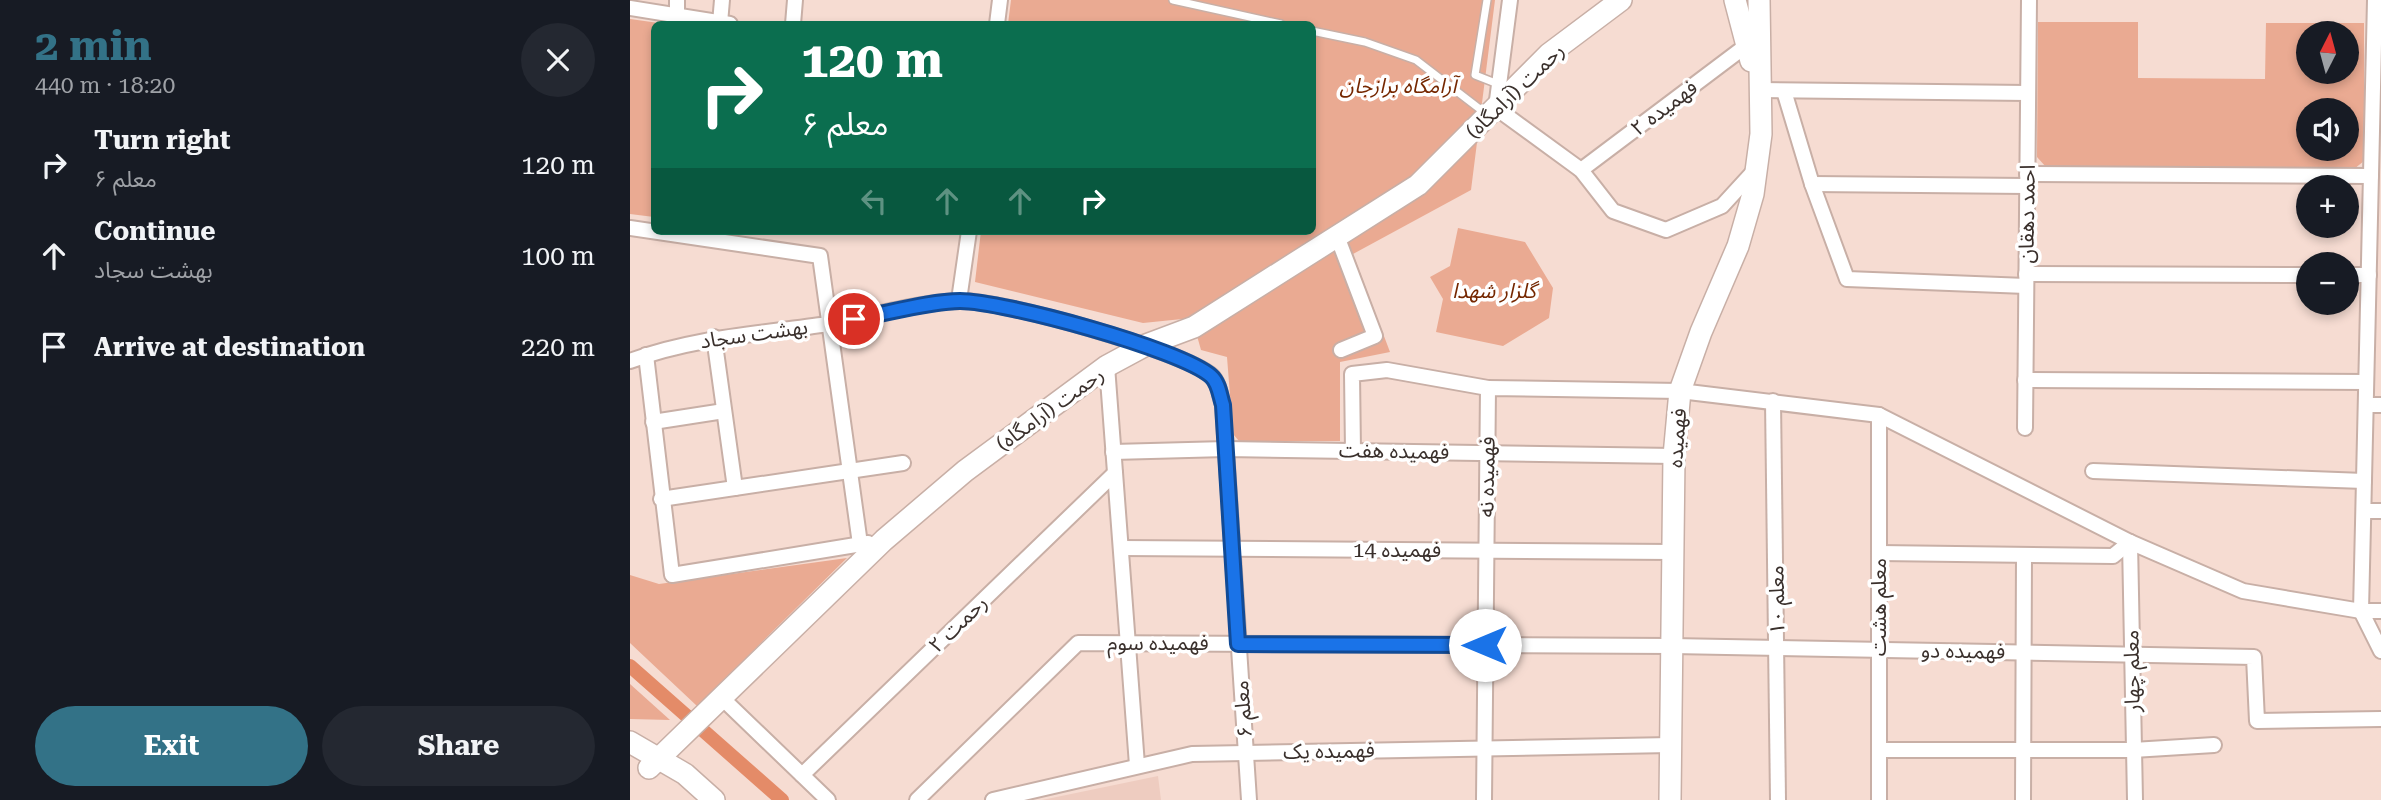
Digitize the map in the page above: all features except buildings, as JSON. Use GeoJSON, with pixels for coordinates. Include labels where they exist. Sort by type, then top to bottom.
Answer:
{"type":"FeatureCollection","features":[{"type":"Feature","properties":{"kind":"street"},"geometry":{"type":"LineString","coordinates":[[677,0],[677,16]]}},
{"type":"Feature","properties":{"kind":"street"},"geometry":{"type":"LineString","coordinates":[[722,0],[725,21]]}},
{"type":"Feature","properties":{"kind":"street"},"geometry":{"type":"LineString","coordinates":[[793,21],[795,0]]}},
{"type":"Feature","properties":{"kind":"street"},"geometry":{"type":"LineString","coordinates":[[997,21],[1000,0]]}},
{"type":"Feature","properties":{"kind":"street"},"geometry":{"type":"LineString","coordinates":[[1510,0],[1499,84],[1492,112],[1581,170],[1613,211],[1666,230],[1721,206],[1756,169]]}},
{"type":"Feature","properties":{"kind":"street","name":"رحمت (آرامگاه)"},"geometry":{"type":"LineString","coordinates":[[655,763],[884,540],[965,471],[1107,366],[1146,345],[1194,327],[1418,185],[1549,54],[1621,0]]}},
{"type":"Feature","properties":{"kind":"street"},"geometry":{"type":"LineString","coordinates":[[1735,0],[1759,90]]}},
{"type":"Feature","properties":{"kind":"street"},"geometry":{"type":"LineString","coordinates":[[1759,0],[1759,90]]}},
{"type":"Feature","properties":{"kind":"street","name":"احمد دهقان"},"geometry":{"type":"LineString","coordinates":[[2025,428],[2029,0]]}},
{"type":"Feature","properties":{"kind":"street"},"geometry":{"type":"LineString","coordinates":[[2375,0],[2377,94],[2371,176],[2376,195],[2369,275],[2375,292],[2366,382],[2361,611],[2381,651]]}},
{"type":"Feature","properties":{"kind":"street"},"geometry":{"type":"LineString","coordinates":[[630,8],[707,21]]}},
{"type":"Feature","properties":{"kind":"street","name":"فهمیده ۲"},"geometry":{"type":"LineString","coordinates":[[1581,170],[1747,45]]}},
{"type":"Feature","properties":{"kind":"street"},"geometry":{"type":"LineString","coordinates":[[1759,90],[2028,93]]}},
{"type":"Feature","properties":{"kind":"street","name":"فهمیده"},"geometry":{"type":"LineString","coordinates":[[1670,800],[1674,456],[1680,391],[1700,332],[1738,246],[1753,194],[1761,134],[1759,90]]}},
{"type":"Feature","properties":{"kind":"street"},"geometry":{"type":"LineString","coordinates":[[1784,91],[1812,184],[1847,279],[2026,280],[2296,275]]}},
{"type":"Feature","properties":{"kind":"street"},"geometry":{"type":"LineString","coordinates":[[1812,184],[2371,176]]}},
{"type":"Feature","properties":{"kind":"street"},"geometry":{"type":"LineString","coordinates":[[630,229],[651,232]]}},
{"type":"Feature","properties":{"kind":"street"},"geometry":{"type":"LineString","coordinates":[[672,235],[820,256],[827,324],[860,544]]}},
{"type":"Feature","properties":{"kind":"street"},"geometry":{"type":"LineString","coordinates":[[959,300],[968,235]]}},
{"type":"Feature","properties":{"kind":"street"},"geometry":{"type":"LineString","coordinates":[[1338,236],[1375,336],[1341,350]]}},
{"type":"Feature","properties":{"kind":"street"},"geometry":{"type":"LineString","coordinates":[[2359,275],[2369,275]]}},
{"type":"Feature","properties":{"kind":"street","name":"بهشت سجاد"},"geometry":{"type":"LineString","coordinates":[[630,361],[714,337],[827,324],[959,300],[998,306],[1146,345],[1199,368],[1214,378],[1223,405],[1226,449]]}},
{"type":"Feature","properties":{"kind":"street"},"geometry":{"type":"LineString","coordinates":[[714,337],[736,488]]}},
{"type":"Feature","properties":{"kind":"street"},"geometry":{"type":"LineString","coordinates":[[646,355],[672,575],[884,540]]}},
{"type":"Feature","properties":{"kind":"street"},"geometry":{"type":"LineString","coordinates":[[1107,366],[1137,765]]}},
{"type":"Feature","properties":{"kind":"street"},"geometry":{"type":"LineString","coordinates":[[1353,451],[1352,374],[1387,370],[1488,388],[1680,391],[1879,415],[2130,542],[2243,591],[2361,611],[2381,611]]}},
{"type":"Feature","properties":{"kind":"street"},"geometry":{"type":"LineString","coordinates":[[2025,380],[2366,382]]}},
{"type":"Feature","properties":{"kind":"street","name":"فهمیده نه"},"geometry":{"type":"LineString","coordinates":[[1484,800],[1488,388]]}},
{"type":"Feature","properties":{"kind":"street","name":"معلم ۱۰"},"geometry":{"type":"LineString","coordinates":[[1773,401],[1778,800]]}},
{"type":"Feature","properties":{"kind":"street"},"geometry":{"type":"LineString","coordinates":[[2366,405],[2381,405]]}},
{"type":"Feature","properties":{"kind":"street"},"geometry":{"type":"LineString","coordinates":[[653,422],[724,411]]}},
{"type":"Feature","properties":{"kind":"street","name":"معلم هشت"},"geometry":{"type":"LineString","coordinates":[[1879,415],[1879,800]]}},
{"type":"Feature","properties":{"kind":"street","name":"فهمیده هفت"},"geometry":{"type":"LineString","coordinates":[[1114,452],[1226,449],[1674,456]]}},
{"type":"Feature","properties":{"kind":"street","name":"معلم ۶"},"geometry":{"type":"LineString","coordinates":[[1226,449],[1249,800]]}},
{"type":"Feature","properties":{"kind":"street"},"geometry":{"type":"LineString","coordinates":[[661,499],[903,463]]}},
{"type":"Feature","properties":{"kind":"street"},"geometry":{"type":"LineString","coordinates":[[2093,471],[2364,481]]}},
{"type":"Feature","properties":{"kind":"street","name":"رحمت ۲"},"geometry":{"type":"LineString","coordinates":[[802,775],[1115,473]]}},
{"type":"Feature","properties":{"kind":"street"},"geometry":{"type":"LineString","coordinates":[[2364,511],[2381,511]]}},
{"type":"Feature","properties":{"kind":"street"},"geometry":{"type":"LineString","coordinates":[[1879,553],[2113,556],[2130,542]]}},
{"type":"Feature","properties":{"kind":"street","name":"معلم چهار"},"geometry":{"type":"LineString","coordinates":[[2130,542],[2134,800]]}},
{"type":"Feature","properties":{"kind":"street","name":"فهمیده 14"},"geometry":{"type":"LineString","coordinates":[[1121,548],[1673,552]]}},
{"type":"Feature","properties":{"kind":"street"},"geometry":{"type":"LineString","coordinates":[[2023,800],[2024,556]]}},
{"type":"Feature","properties":{"kind":"street","name":"فهمیده سوم"},"geometry":{"type":"LineString","coordinates":[[917,800],[1078,643],[1672,646]]}},
{"type":"Feature","properties":{"kind":"street","name":"فهمیده دو"},"geometry":{"type":"LineString","coordinates":[[1672,646],[2254,657],[2257,721],[2381,719]]}},
{"type":"Feature","properties":{"kind":"street"},"geometry":{"type":"LineString","coordinates":[[723,699],[828,800]]}},
{"type":"Feature","properties":{"kind":"street"},"geometry":{"type":"LineString","coordinates":[[630,742],[693,800]]}},
{"type":"Feature","properties":{"kind":"street","name":"فهمیده یک"},"geometry":{"type":"LineString","coordinates":[[993,800],[1192,754],[1246,756],[1484,753],[1671,745]]}},
{"type":"Feature","properties":{"kind":"street"},"geometry":{"type":"LineString","coordinates":[[1879,750],[2133,750],[2214,746]]}},
{"type":"Feature","properties":{"kind":"street"},"geometry":{"type":"LineString","coordinates":[[630,758],[655,763],[685,774],[714,800]]}},
{"type":"Feature","properties":{"kind":"lane"},"geometry":{"type":"LineString","coordinates":[[1173,0],[1268,21]]}},
{"type":"Feature","properties":{"kind":"lane"},"geometry":{"type":"LineString","coordinates":[[1487,0],[1475,75],[1499,84]]}},
{"type":"Feature","properties":{"kind":"lane"},"geometry":{"type":"LineString","coordinates":[[1316,32],[1365,42],[1416,60],[1492,112]]}},
{"type":"Feature","properties":{"kind":"shaded area"},"geometry":{"type":"Polygon","coordinates":[[[1158,776],[1161,800],[1042,800],[1158,776]]]}},
{"type":"Feature","properties":{"kind":"green space","name":"آرامگاه برازجان"},"geometry":{"type":"Polygon","coordinates":[[[1011,0],[1495,0],[1471,190],[1353,254],[1390,352],[1340,362],[1340,441],[1239,441],[1233,434],[1227,357],[1201,350],[1192,318],[1143,323],[975,282],[981,235],[1316,235],[1316,21],[1008,21],[1011,0]]]}},
{"type":"Feature","properties":{"kind":"green space"},"geometry":{"type":"Polygon","coordinates":[[[630,19],[651,22],[651,217],[630,214],[630,19]]]}},
{"type":"Feature","properties":{"kind":"green space"},"geometry":{"type":"Polygon","coordinates":[[[2038,22],[2138,22],[2138,78],[2265,79],[2266,23],[2296,23],[2296,84],[2359,84],[2359,23],[2364,23],[2364,161],[2354,169],[2046,167],[2037,157],[2038,22]]]}},
{"type":"Feature","properties":{"kind":"green space","name":"گلزار شهدا"},"geometry":{"type":"Polygon","coordinates":[[[1458,228],[1525,242],[1553,288],[1549,318],[1503,346],[1436,332],[1443,299],[1430,277],[1450,266],[1458,228]]]}},
{"type":"Feature","properties":{"kind":"green space"},"geometry":{"type":"Polygon","coordinates":[[[847,558],[697,706],[630,643],[630,575],[659,584],[847,558]]]}},
{"type":"Feature","properties":{"kind":"green space"},"geometry":{"type":"Polygon","coordinates":[[[630,684],[670,720],[630,719],[630,684]]]}},
{"type":"Feature","properties":{"kind":"waterway"},"geometry":{"type":"LineString","coordinates":[[630,666],[782,800]]}},
{"type":"Feature","properties":{"kind":"route"},"geometry":{"type":"LineString","coordinates":[[854,319],[959,300],[998,306],[1146,345],[1199,368],[1214,378],[1223,405],[1238,644],[1485,645]]}}]}
